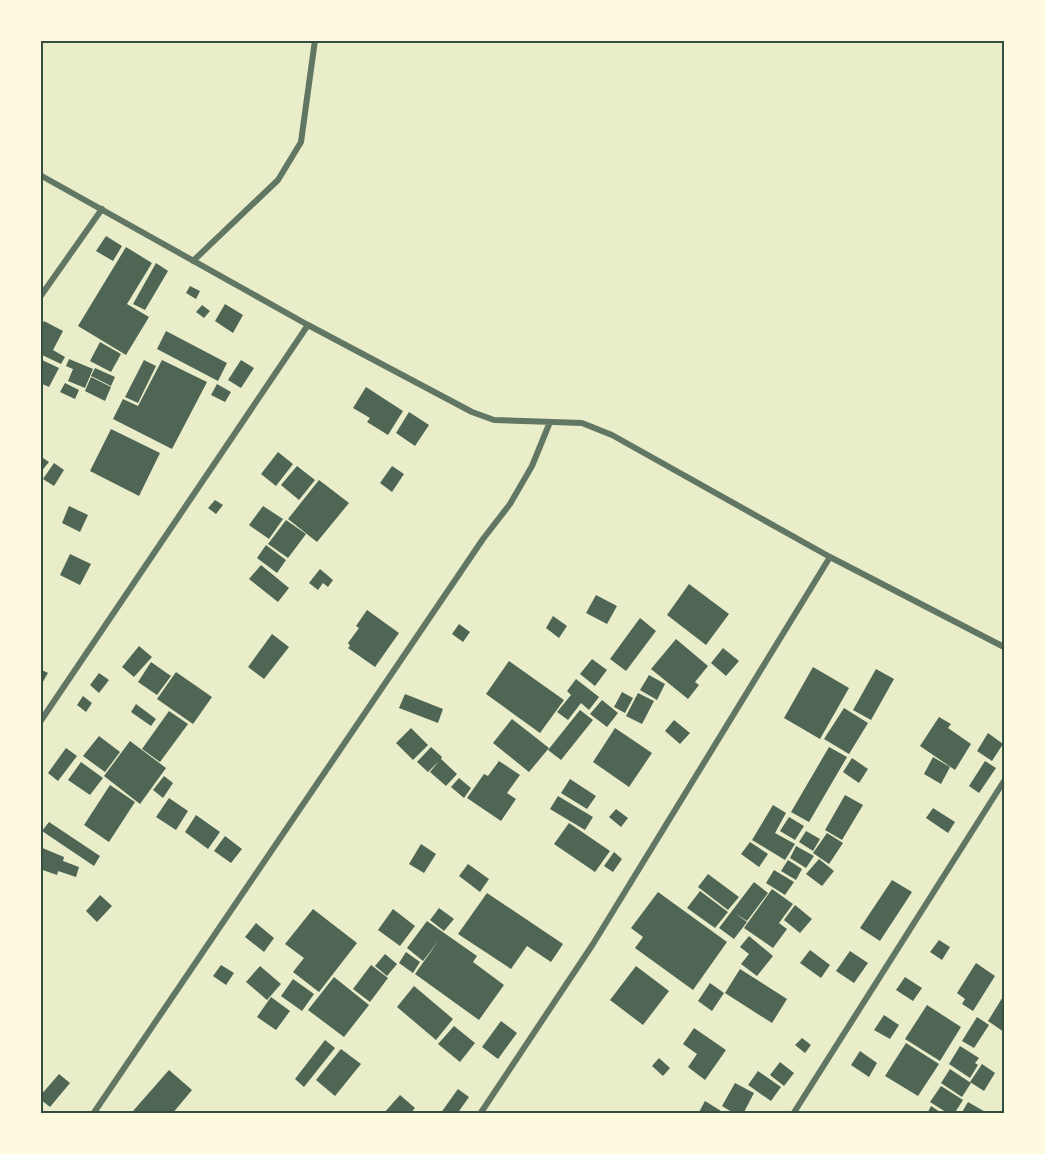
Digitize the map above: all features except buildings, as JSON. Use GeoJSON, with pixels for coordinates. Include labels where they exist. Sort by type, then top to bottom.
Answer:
{"type":"FeatureCollection","features":[{"type":"Feature","properties":{"kind":"street"},"geometry":{"type":"LineString","coordinates":[[193,261],[278,180],[301,142],[315,40]]}},
{"type":"Feature","properties":{"kind":"street"},"geometry":{"type":"LineString","coordinates":[[40,175],[308,325],[472,412],[494,420],[582,423],[612,435],[830,557],[1005,647]]}},
{"type":"Feature","properties":{"kind":"street"},"geometry":{"type":"LineString","coordinates":[[40,297],[102,209]]}},
{"type":"Feature","properties":{"kind":"street"},"geometry":{"type":"LineString","coordinates":[[40,722],[308,325]]}},
{"type":"Feature","properties":{"kind":"street"},"geometry":{"type":"LineString","coordinates":[[93,1113],[483,539],[510,504],[532,466],[550,422]]}},
{"type":"Feature","properties":{"kind":"street"},"geometry":{"type":"LineString","coordinates":[[480,1113],[594,944],[830,557]]}},
{"type":"Feature","properties":{"kind":"street"},"geometry":{"type":"LineString","coordinates":[[793,1113],[1005,781]]}}]}
